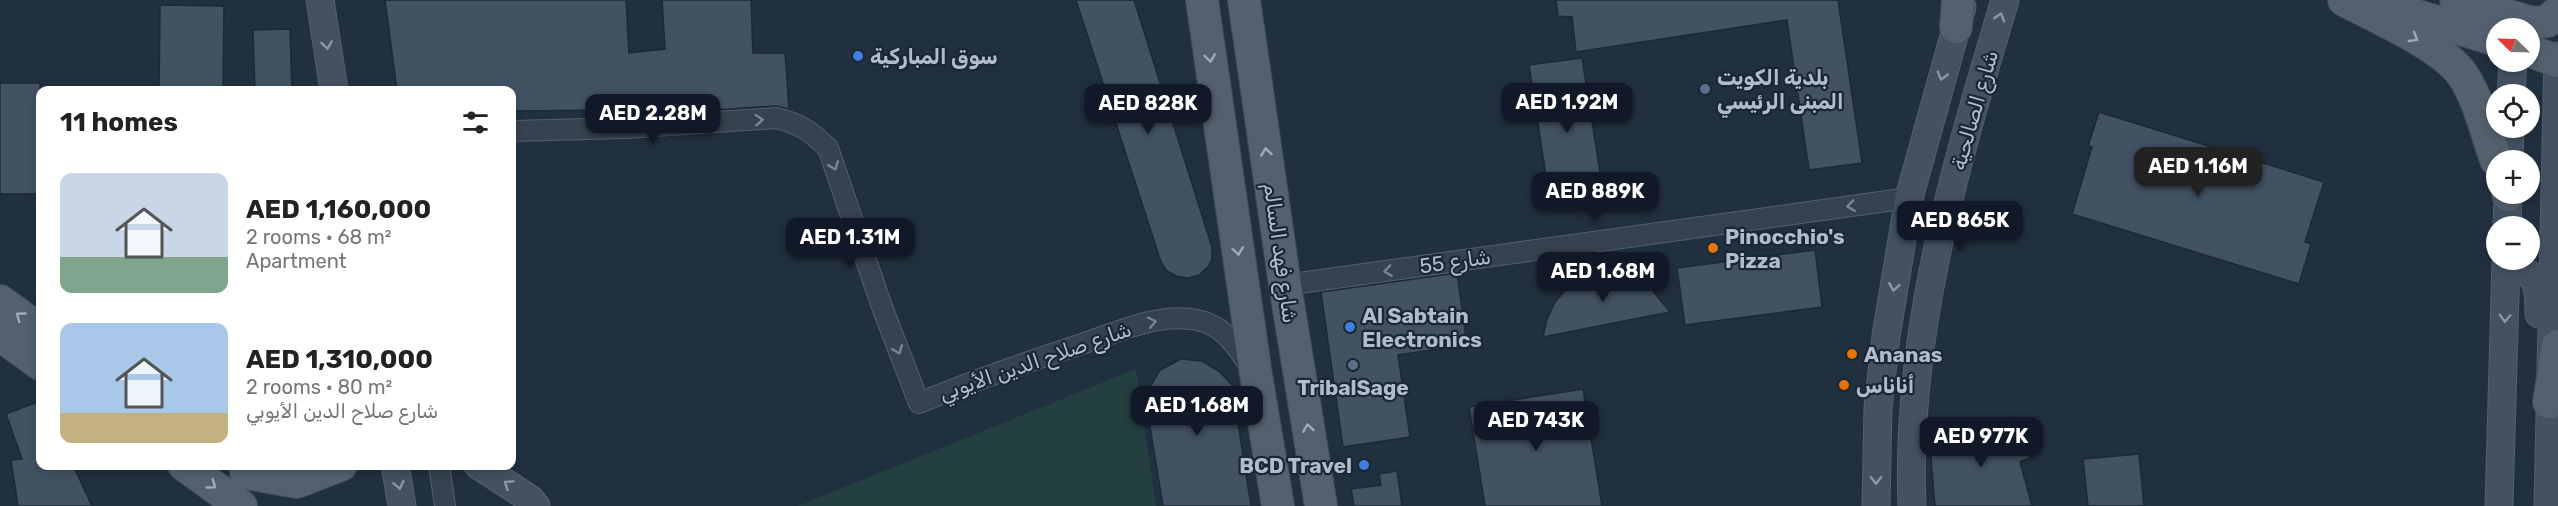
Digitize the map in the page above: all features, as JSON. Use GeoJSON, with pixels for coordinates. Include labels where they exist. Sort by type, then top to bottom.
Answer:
{"type":"FeatureCollection","features":[{"type":"Feature","properties":{"kind":"main road","name":"شارع فهد السالم"},"geometry":{"type":"LineString","coordinates":[[1202,0],[1256,375],[1278,506]]}},
{"type":"Feature","properties":{"kind":"main road","name":"شارع فهد السالم"},"geometry":{"type":"LineString","coordinates":[[1244,0],[1285,285],[1321,506]]}},
{"type":"Feature","properties":{"kind":"main road"},"geometry":{"type":"LineString","coordinates":[[2344,0],[2438,52],[2455,65],[2469,86],[2492,150]]}},
{"type":"Feature","properties":{"kind":"main road"},"geometry":{"type":"LineString","coordinates":[[2366,0],[2509,18]]}},
{"type":"Feature","properties":{"kind":"main road"},"geometry":{"type":"LineString","coordinates":[[2456,0],[2514,18]]}},
{"type":"Feature","properties":{"kind":"main road"},"geometry":{"type":"LineString","coordinates":[[2520,18],[2558,7]]}},
{"type":"Feature","properties":{"kind":"main road"},"geometry":{"type":"LineString","coordinates":[[2540,23],[2554,18],[2558,12]]}},
{"type":"Feature","properties":{"kind":"main road"},"geometry":{"type":"LineString","coordinates":[[2540,27],[2558,31]]}},
{"type":"Feature","properties":{"kind":"main road"},"geometry":{"type":"LineString","coordinates":[[2540,55],[2558,61]]}},
{"type":"Feature","properties":{"kind":"main road"},"geometry":{"type":"LineString","coordinates":[[0,301],[36,327]]}},
{"type":"Feature","properties":{"kind":"main road"},"geometry":{"type":"LineString","coordinates":[[0,335],[36,361]]}},
{"type":"Feature","properties":{"kind":"main road"},"geometry":{"type":"LineString","coordinates":[[2549,402],[2558,346]]}},
{"type":"Feature","properties":{"kind":"main road"},"geometry":{"type":"LineString","coordinates":[[190,470],[241,506]]}},
{"type":"Feature","properties":{"kind":"main road"},"geometry":{"type":"LineString","coordinates":[[241,470],[293,506]]}},
{"type":"Feature","properties":{"kind":"main road"},"geometry":{"type":"LineString","coordinates":[[244,470],[297,482],[328,470]]}},
{"type":"Feature","properties":{"kind":"street"},"geometry":{"type":"LineString","coordinates":[[320,0],[333,86]]}},
{"type":"Feature","properties":{"kind":"street","name":"شارع الصالحية"},"geometry":{"type":"LineString","coordinates":[[1912,506],[1913,416],[1919,354],[1947,204],[2006,0]]}},
{"type":"Feature","properties":{"kind":"street","name":"شارع الصالحية"},"geometry":{"type":"LineString","coordinates":[[1876,506],[1878,408],[1886,336],[1909,198],[1960,9]]}},
{"type":"Feature","properties":{"kind":"street"},"geometry":{"type":"LineString","coordinates":[[2548,504],[2558,56]]}},
{"type":"Feature","properties":{"kind":"street","name":"شارع صلاح الدين الأيوبي"},"geometry":{"type":"LineString","coordinates":[[516,131],[626,128],[776,118],[797,123],[805,128],[828,148],[882,307],[919,403],[987,375],[1150,321],[1180,318],[1200,320],[1226,332],[1256,375]]}},
{"type":"Feature","properties":{"kind":"street"},"geometry":{"type":"LineString","coordinates":[[1909,198],[1924,207],[1931,220],[1925,261],[1919,354]]}},
{"type":"Feature","properties":{"kind":"street","name":"شارع 55"},"geometry":{"type":"LineString","coordinates":[[1285,285],[1909,198]]}},
{"type":"Feature","properties":{"kind":"street"},"geometry":{"type":"LineString","coordinates":[[2499,506],[2506,270]]}},
{"type":"Feature","properties":{"kind":"street"},"geometry":{"type":"LineString","coordinates":[[2522,270],[2535,279],[2539,287],[2537,456],[2548,504]]}},
{"type":"Feature","properties":{"kind":"street"},"geometry":{"type":"LineString","coordinates":[[396,470],[402,506]]}},
{"type":"Feature","properties":{"kind":"street"},"geometry":{"type":"LineString","coordinates":[[440,470],[445,506]]}},
{"type":"Feature","properties":{"kind":"street"},"geometry":{"type":"LineString","coordinates":[[486,470],[530,499],[536,506]]}},
{"type":"Feature","properties":{"kind":"green space"},"geometry":{"type":"Polygon","coordinates":[[[1136,369],[1156,506],[798,506],[1136,369]]]}},
{"type":"Feature","properties":{"kind":"building"},"geometry":{"type":"Polygon","coordinates":[[[385,0],[626,0],[629,53],[665,49],[662,0],[751,0],[753,53],[785,53],[789,109],[775,106],[619,116],[618,110],[516,111],[516,86],[396,86],[385,0]]]}},
{"type":"Feature","properties":{"kind":"building"},"geometry":{"type":"Polygon","coordinates":[[[1076,0],[1134,0],[1212,247],[1212,259],[1209,266],[1199,275],[1188,278],[1176,276],[1167,271],[1161,262],[1076,0]]]}},
{"type":"Feature","properties":{"kind":"building"},"geometry":{"type":"Polygon","coordinates":[[[1556,0],[1838,0],[1862,163],[1809,170],[1787,20],[1576,52],[1572,17],[1558,16],[1556,0]]]}},
{"type":"Feature","properties":{"kind":"building"},"geometry":{"type":"Polygon","coordinates":[[[160,5],[224,6],[223,86],[159,86],[160,5]]]}},
{"type":"Feature","properties":{"kind":"building"},"geometry":{"type":"Polygon","coordinates":[[[290,29],[292,86],[255,86],[253,30],[290,29]]]}},
{"type":"Feature","properties":{"kind":"building"},"geometry":{"type":"Polygon","coordinates":[[[1582,58],[1605,204],[1551,209],[1529,65],[1582,58]]]}},
{"type":"Feature","properties":{"kind":"building"},"geometry":{"type":"Polygon","coordinates":[[[0,83],[40,83],[40,86],[36,86],[36,194],[0,194],[0,83]]]}},
{"type":"Feature","properties":{"kind":"building"},"geometry":{"type":"Polygon","coordinates":[[[2099,112],[2324,182],[2305,242],[2311,244],[2299,284],[2072,214],[2092,147],[2088,146],[2099,112]]]}},
{"type":"Feature","properties":{"kind":"building"},"geometry":{"type":"Polygon","coordinates":[[[1815,250],[1822,307],[1685,325],[1677,268],[1815,250]]]}},
{"type":"Feature","properties":{"kind":"building"},"geometry":{"type":"Polygon","coordinates":[[[1616,270],[1631,272],[1648,285],[1670,312],[1543,337],[1547,319],[1555,302],[1577,277],[1616,270]]]}},
{"type":"Feature","properties":{"kind":"building"},"geometry":{"type":"Polygon","coordinates":[[[1457,273],[1467,345],[1398,355],[1410,437],[1343,447],[1321,292],[1457,273]]]}},
{"type":"Feature","properties":{"kind":"building"},"geometry":{"type":"Polygon","coordinates":[[[1181,359],[1202,361],[1220,372],[1232,385],[1251,506],[1163,506],[1145,396],[1160,370],[1181,359]]]}},
{"type":"Feature","properties":{"kind":"building"},"geometry":{"type":"Polygon","coordinates":[[[1583,389],[1602,506],[1485,506],[1469,407],[1583,389]]]}},
{"type":"Feature","properties":{"kind":"building"},"geometry":{"type":"Polygon","coordinates":[[[36,403],[36,470],[75,470],[92,506],[18,506],[11,460],[22,459],[6,414],[36,403]]]}},
{"type":"Feature","properties":{"kind":"building"},"geometry":{"type":"Polygon","coordinates":[[[2013,417],[2030,458],[2020,462],[2032,506],[1935,506],[1930,447],[2013,417]]]}},
{"type":"Feature","properties":{"kind":"building"},"geometry":{"type":"Polygon","coordinates":[[[2139,454],[2144,506],[2088,506],[2083,459],[2139,454]]]}},
{"type":"Feature","properties":{"kind":"building"},"geometry":{"type":"Polygon","coordinates":[[[1397,471],[1402,506],[1354,506],[1351,489],[1381,485],[1379,474],[1397,471]]]}},
{"type":"Feature","properties":{"kind":"place","name":"سوق المباركية"},"geometry":{"type":"Point","coordinates":[858,56]}},
{"type":"Feature","properties":{"kind":"place","name":"بلدية الكويت المبنى الرئيسي"},"geometry":{"type":"Point","coordinates":[1705,89]}},
{"type":"Feature","properties":{"kind":"place","name":"Pinocchio's Pizza"},"geometry":{"type":"Point","coordinates":[1713,248]}},
{"type":"Feature","properties":{"kind":"place","name":"Al Sabtain Electronics"},"geometry":{"type":"Point","coordinates":[1350,327]}},
{"type":"Feature","properties":{"kind":"place","name":"Ananas"},"geometry":{"type":"Point","coordinates":[1852,354]}},
{"type":"Feature","properties":{"kind":"place","name":"TribalSage"},"geometry":{"type":"Point","coordinates":[1353,365]}},
{"type":"Feature","properties":{"kind":"place","name":"أناناس"},"geometry":{"type":"Point","coordinates":[1844,385]}},
{"type":"Feature","properties":{"kind":"place","name":"BCD Travel"},"geometry":{"type":"Point","coordinates":[1364,465]}}]}
